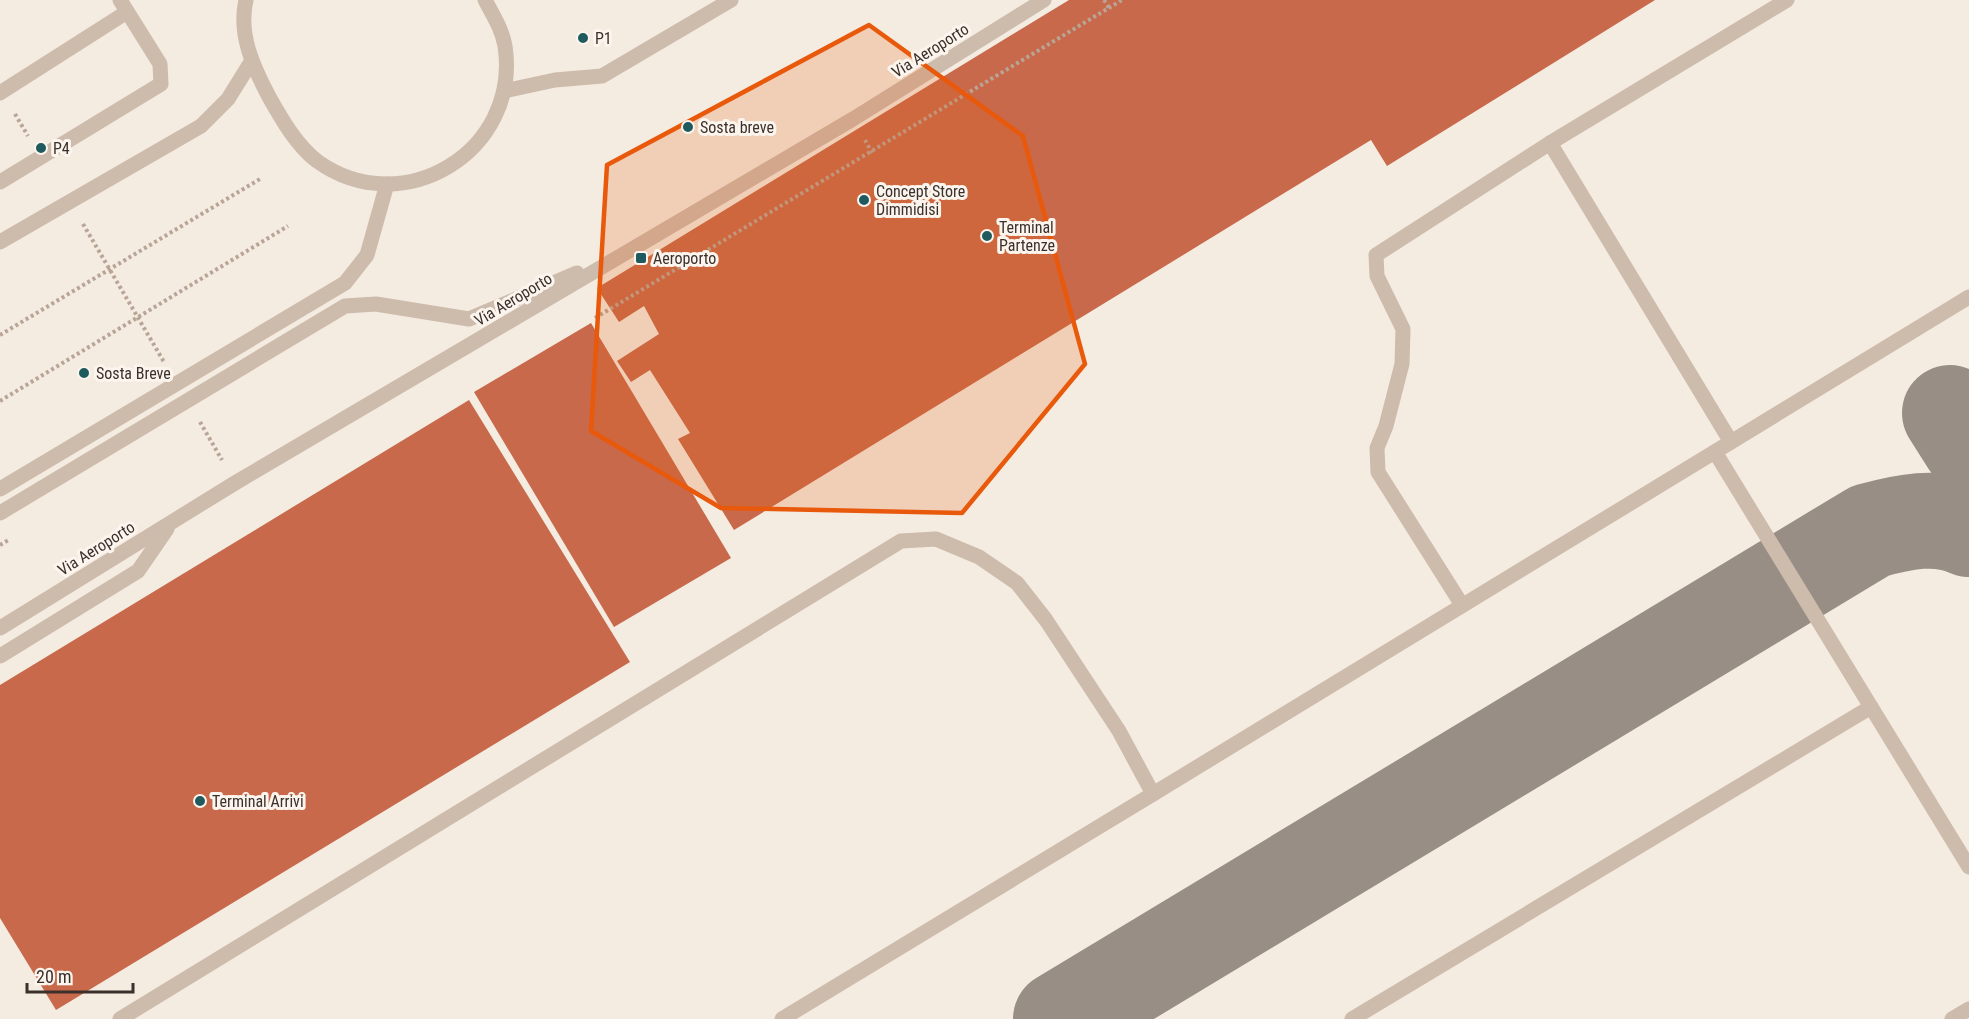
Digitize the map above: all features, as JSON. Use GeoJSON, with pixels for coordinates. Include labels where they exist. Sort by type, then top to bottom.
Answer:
{"type":"FeatureCollection","features":[{"type":"Feature","properties":{"kind":"lane"},"geometry":{"type":"LineString","coordinates":[[246,0],[244,19],[251,62],[294,137],[316,160],[357,181],[387,184],[421,179],[457,161],[489,129],[498,110],[507,74],[505,44],[500,28],[485,0]]}},
{"type":"Feature","properties":{"kind":"lane"},"geometry":{"type":"LineString","coordinates":[[504,91],[555,80],[602,76],[731,0]]}},
{"type":"Feature","properties":{"kind":"lane","name":"Via Aeroporto"},"geometry":{"type":"LineString","coordinates":[[0,628],[235,483],[843,125],[1044,0]]}},
{"type":"Feature","properties":{"kind":"lane"},"geometry":{"type":"LineString","coordinates":[[1462,605],[1378,472],[1377,448],[1386,426],[1402,364],[1403,329],[1377,276],[1376,255],[1550,143],[1787,0]]}},
{"type":"Feature","properties":{"kind":"lane"},"geometry":{"type":"LineString","coordinates":[[0,182],[161,84],[160,64],[123,6],[1,93]]}},
{"type":"Feature","properties":{"kind":"lane"},"geometry":{"type":"LineString","coordinates":[[0,242],[201,126],[228,99],[251,62]]}},
{"type":"Feature","properties":{"kind":"lane"},"geometry":{"type":"LineString","coordinates":[[1550,143],[1731,442]]}},
{"type":"Feature","properties":{"kind":"lane"},"geometry":{"type":"LineString","coordinates":[[0,489],[345,283],[367,255],[387,184]]}},
{"type":"Feature","properties":{"kind":"lane"},"geometry":{"type":"LineString","coordinates":[[0,513],[345,306],[376,304],[469,319],[634,248]]}},
{"type":"Feature","properties":{"kind":"lane"},"geometry":{"type":"LineString","coordinates":[[782,1019],[1969,297]]}},
{"type":"Feature","properties":{"kind":"lane"},"geometry":{"type":"LineString","coordinates":[[1715,452],[1969,867]]}},
{"type":"Feature","properties":{"kind":"lane"},"geometry":{"type":"LineString","coordinates":[[0,656],[138,571],[170,524]]}},
{"type":"Feature","properties":{"kind":"lane"},"geometry":{"type":"LineString","coordinates":[[120,1019],[901,541],[936,539],[980,556],[1017,584],[1046,620],[1119,731],[1153,794]]}},
{"type":"Feature","properties":{"kind":"lane"},"geometry":{"type":"LineString","coordinates":[[1352,1019],[1871,707]]}},
{"type":"Feature","properties":{"kind":"lane"},"geometry":{"type":"LineString","coordinates":[[1952,1019],[1969,1009]]}},
{"type":"Feature","properties":{"kind":"path"},"geometry":{"type":"LineString","coordinates":[[1104,0],[1109,8]]}},
{"type":"Feature","properties":{"kind":"path"},"geometry":{"type":"LineString","coordinates":[[595,318],[1122,0]]}},
{"type":"Feature","properties":{"kind":"path"},"geometry":{"type":"LineString","coordinates":[[1,93],[41,158]]}},
{"type":"Feature","properties":{"kind":"path"},"geometry":{"type":"LineString","coordinates":[[0,335],[260,179]]}},
{"type":"Feature","properties":{"kind":"path"},"geometry":{"type":"LineString","coordinates":[[69,201],[177,384]]}},
{"type":"Feature","properties":{"kind":"path"},"geometry":{"type":"LineString","coordinates":[[0,401],[288,226]]}},
{"type":"Feature","properties":{"kind":"path"},"geometry":{"type":"LineString","coordinates":[[187,401],[235,483]]}},
{"type":"Feature","properties":{"kind":"highlighted area"},"geometry":{"type":"Polygon","coordinates":[[[869,25],[1023,136],[1085,364],[962,513],[721,508],[591,431],[607,165],[869,25]]]}},
{"type":"Feature","properties":{"kind":"building","name":"Terminal Partenze"},"geometry":{"type":"Polygon","coordinates":[[[1069,0],[1655,0],[1387,166],[1371,140],[734,530],[678,439],[690,433],[650,370],[631,382],[617,361],[659,334],[644,306],[619,322],[597,288],[1069,0]]]}},
{"type":"Feature","properties":{"kind":"building"},"geometry":{"type":"Polygon","coordinates":[[[591,323],[731,558],[614,627],[474,392],[591,323]]]}},
{"type":"Feature","properties":{"kind":"building","name":"Terminal Arrivi"},"geometry":{"type":"Polygon","coordinates":[[[469,400],[630,662],[56,1010],[0,918],[0,685],[469,400]]]}},
{"type":"Feature","properties":{"kind":"taxiway"},"geometry":{"type":"LineString","coordinates":[[1950,413],[1969,443]]}},
{"type":"Feature","properties":{"kind":"taxiway"},"geometry":{"type":"LineString","coordinates":[[1061,1019],[1870,531],[1920,521],[1945,522],[1969,529]]}},
{"type":"Feature","properties":{"kind":"place","name":"P1"},"geometry":{"type":"Point","coordinates":[583,38]}},
{"type":"Feature","properties":{"kind":"place","name":"Sosta breve"},"geometry":{"type":"Point","coordinates":[688,127]}},
{"type":"Feature","properties":{"kind":"place","name":"P4"},"geometry":{"type":"Point","coordinates":[41,148]}},
{"type":"Feature","properties":{"kind":"place","name":"Concept Store Dimmidisi"},"geometry":{"type":"Point","coordinates":[864,200]}},
{"type":"Feature","properties":{"kind":"place","name":"Terminal Partenze"},"geometry":{"type":"Point","coordinates":[987,236]}},
{"type":"Feature","properties":{"kind":"place","name":"Aeroporto"},"geometry":{"type":"Point","coordinates":[641,258]}},
{"type":"Feature","properties":{"kind":"place","name":"Sosta Breve"},"geometry":{"type":"Point","coordinates":[84,373]}},
{"type":"Feature","properties":{"kind":"place","name":"Terminal Arrivi"},"geometry":{"type":"Point","coordinates":[200,801]}}]}
